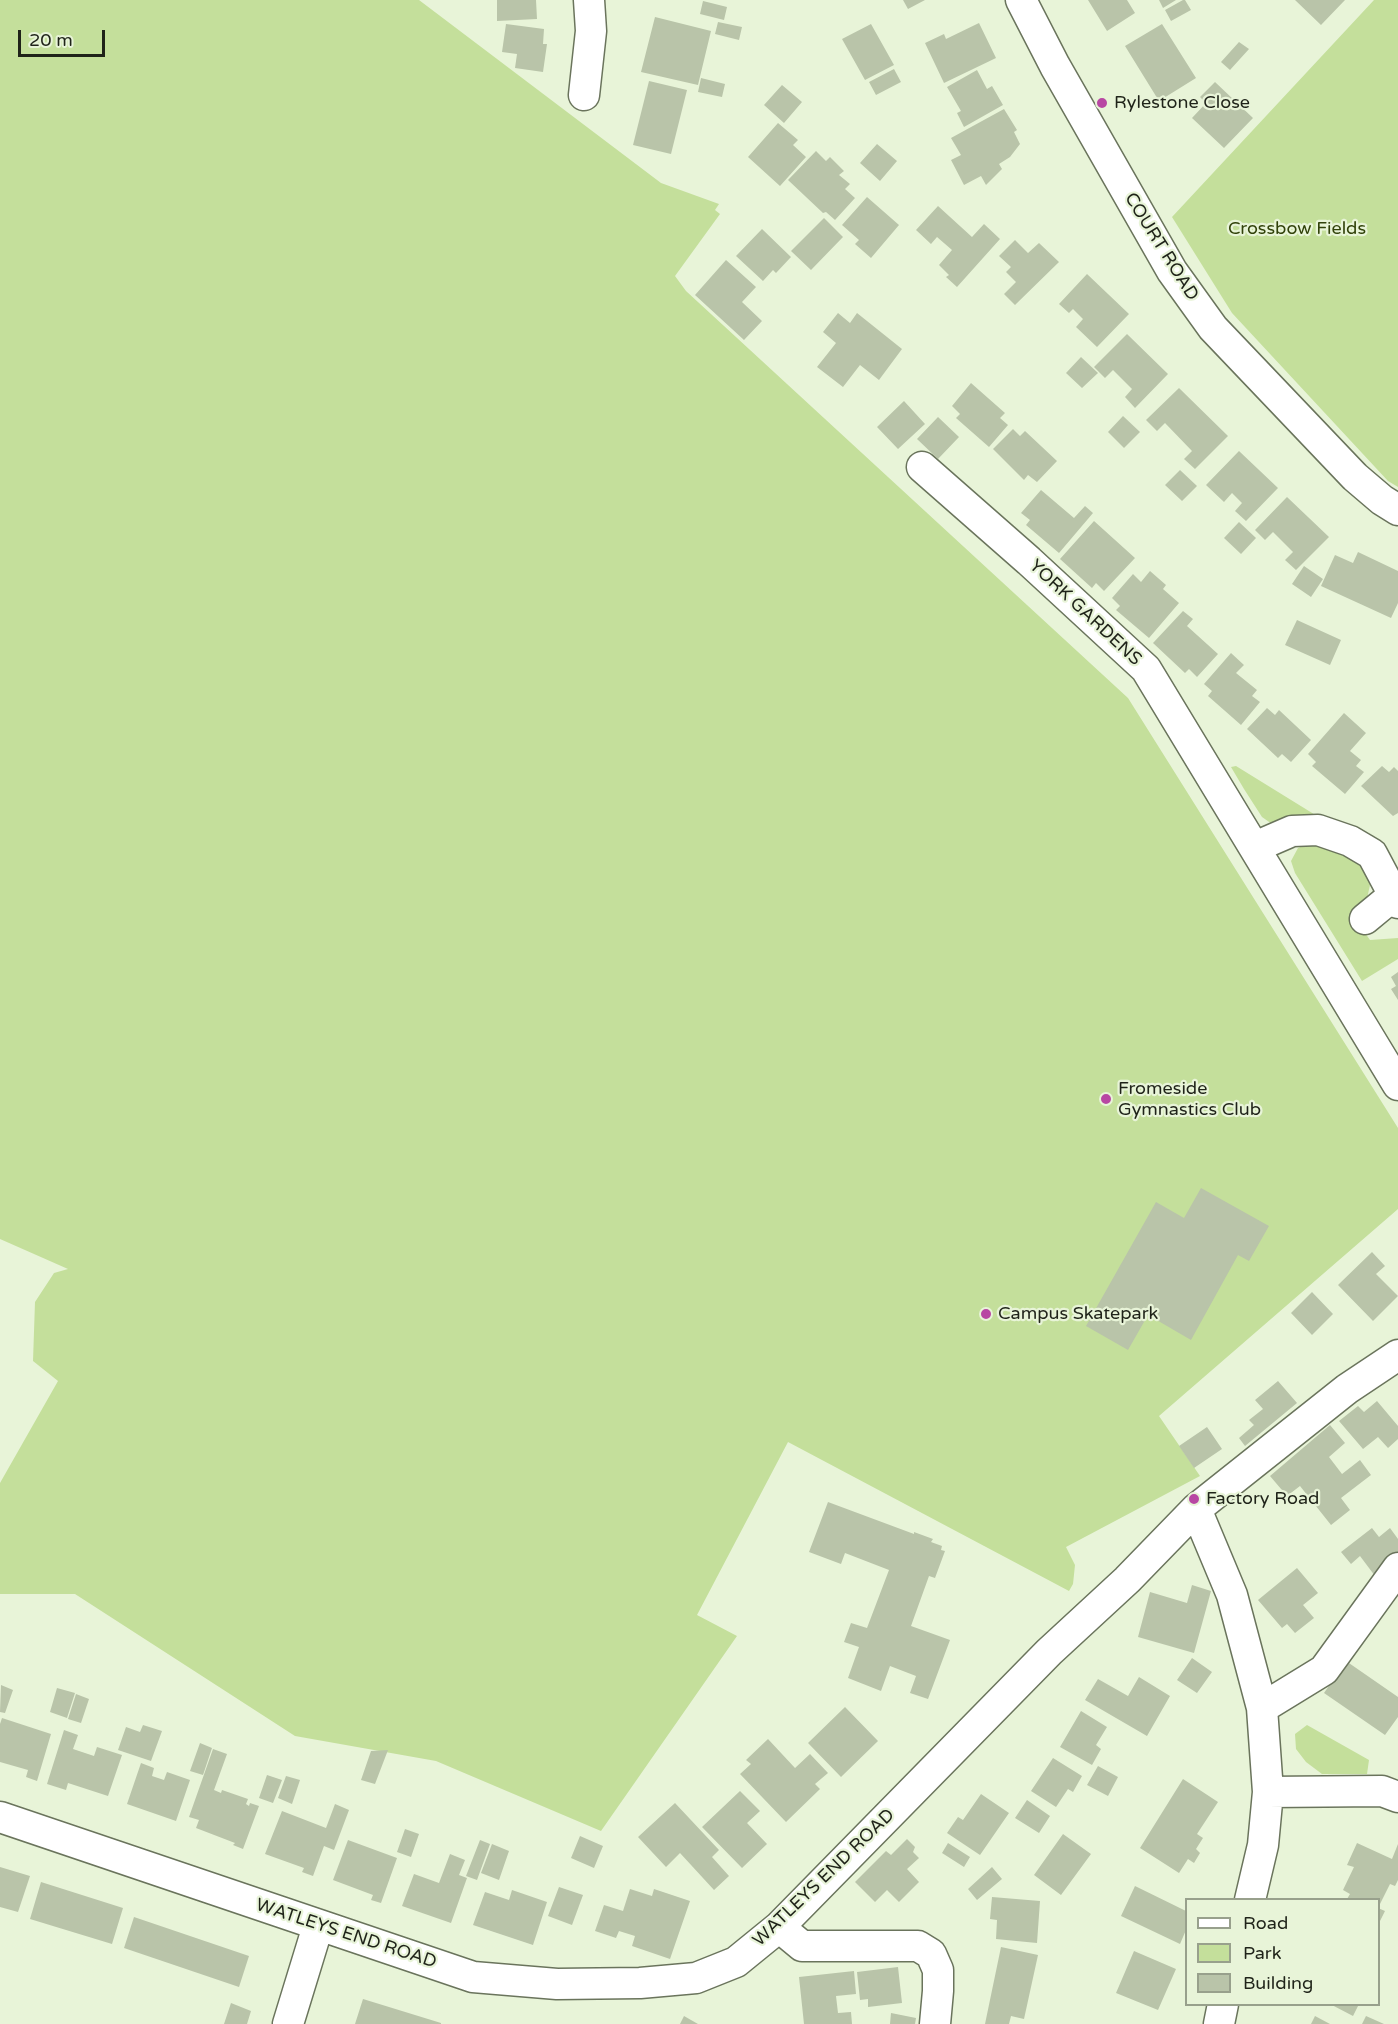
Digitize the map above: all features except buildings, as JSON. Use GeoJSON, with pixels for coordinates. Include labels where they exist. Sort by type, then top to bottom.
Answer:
{"type":"FeatureCollection","features":[{"type":"Feature","properties":{"kind":"street"},"geometry":{"type":"LineString","coordinates":[[584,95],[591,31],[589,0]]}},
{"type":"Feature","properties":{"kind":"street","name":"COURT ROAD"},"geometry":{"type":"LineString","coordinates":[[1022,0],[1055,66],[1172,271],[1213,328],[1355,477],[1382,500],[1398,510]]}},
{"type":"Feature","properties":{"kind":"street","name":"YORK GARDENS"},"geometry":{"type":"LineString","coordinates":[[922,467],[1029,561],[1146,669],[1398,1085]]}},
{"type":"Feature","properties":{"kind":"street"},"geometry":{"type":"LineString","coordinates":[[1255,847],[1292,831],[1318,830],[1350,841],[1372,854],[1396,899],[1365,918]]}},
{"type":"Feature","properties":{"kind":"street","name":"WATLEYS END ROAD"},"geometry":{"type":"LineString","coordinates":[[0,1817],[473,1977],[557,1984],[640,1983],[696,1978],[736,1962],[779,1927],[1049,1652],[1127,1580],[1196,1509],[1347,1389],[1398,1355]]}},
{"type":"Feature","properties":{"kind":"street"},"geometry":{"type":"LineString","coordinates":[[1196,1509],[1233,1595],[1262,1708],[1268,1792],[1263,1845],[1250,1898]]}},
{"type":"Feature","properties":{"kind":"street"},"geometry":{"type":"LineString","coordinates":[[1262,1708],[1324,1670],[1398,1569]]}},
{"type":"Feature","properties":{"kind":"street"},"geometry":{"type":"LineString","coordinates":[[1268,1792],[1382,1791],[1398,1797]]}},
{"type":"Feature","properties":{"kind":"street"},"geometry":{"type":"LineString","coordinates":[[288,2024],[318,1926]]}},
{"type":"Feature","properties":{"kind":"street"},"geometry":{"type":"LineString","coordinates":[[779,1927],[802,1946],[918,1946],[932,1954],[938,1970],[934,2024]]}},
{"type":"Feature","properties":{"kind":"street"},"geometry":{"type":"LineString","coordinates":[[1219,2024],[1223,2006]]}},
{"type":"Feature","properties":{"kind":"green space"},"geometry":{"type":"Polygon","coordinates":[[[0,0],[419,0],[661,183],[719,204],[715,210],[720,214],[675,276],[686,291],[1128,698],[1398,1128],[1398,1209],[1159,1416],[1200,1476],[1066,1547],[1075,1565],[1073,1584],[1069,1591],[788,1442],[697,1615],[737,1636],[601,1831],[436,1761],[295,1736],[75,1594],[0,1594],[0,1483],[58,1381],[33,1361],[35,1302],[54,1273],[68,1269],[0,1239],[0,0]]]}},
{"type":"Feature","properties":{"kind":"green space","name":"Crossbow Fields"},"geometry":{"type":"Polygon","coordinates":[[[1374,0],[1398,0],[1398,487],[1388,481],[1232,313],[1172,217],[1374,0]]]}},
{"type":"Feature","properties":{"kind":"green space"},"geometry":{"type":"Polygon","coordinates":[[[1236,766],[1317,816],[1272,824],[1262,817],[1244,789],[1231,767],[1236,766]]]}},
{"type":"Feature","properties":{"kind":"green space"},"geometry":{"type":"Polygon","coordinates":[[[1311,842],[1338,847],[1363,864],[1370,885],[1366,903],[1355,919],[1370,940],[1398,938],[1398,959],[1362,981],[1295,873],[1291,861],[1298,848],[1311,842]]]}},
{"type":"Feature","properties":{"kind":"green space"},"geometry":{"type":"Polygon","coordinates":[[[1307,1725],[1369,1760],[1367,1774],[1322,1774],[1306,1762],[1296,1749],[1295,1734],[1307,1725]]]}},
{"type":"Feature","properties":{"kind":"place","name":"Rylestone Close"},"geometry":{"type":"Point","coordinates":[1102,103]}},
{"type":"Feature","properties":{"kind":"place","name":"Fromeside Gymnastics Club"},"geometry":{"type":"Point","coordinates":[1106,1099]}},
{"type":"Feature","properties":{"kind":"place","name":"Campus Skatepark"},"geometry":{"type":"Point","coordinates":[986,1314]}},
{"type":"Feature","properties":{"kind":"place","name":"Factory Road"},"geometry":{"type":"Point","coordinates":[1194,1499]}}]}
